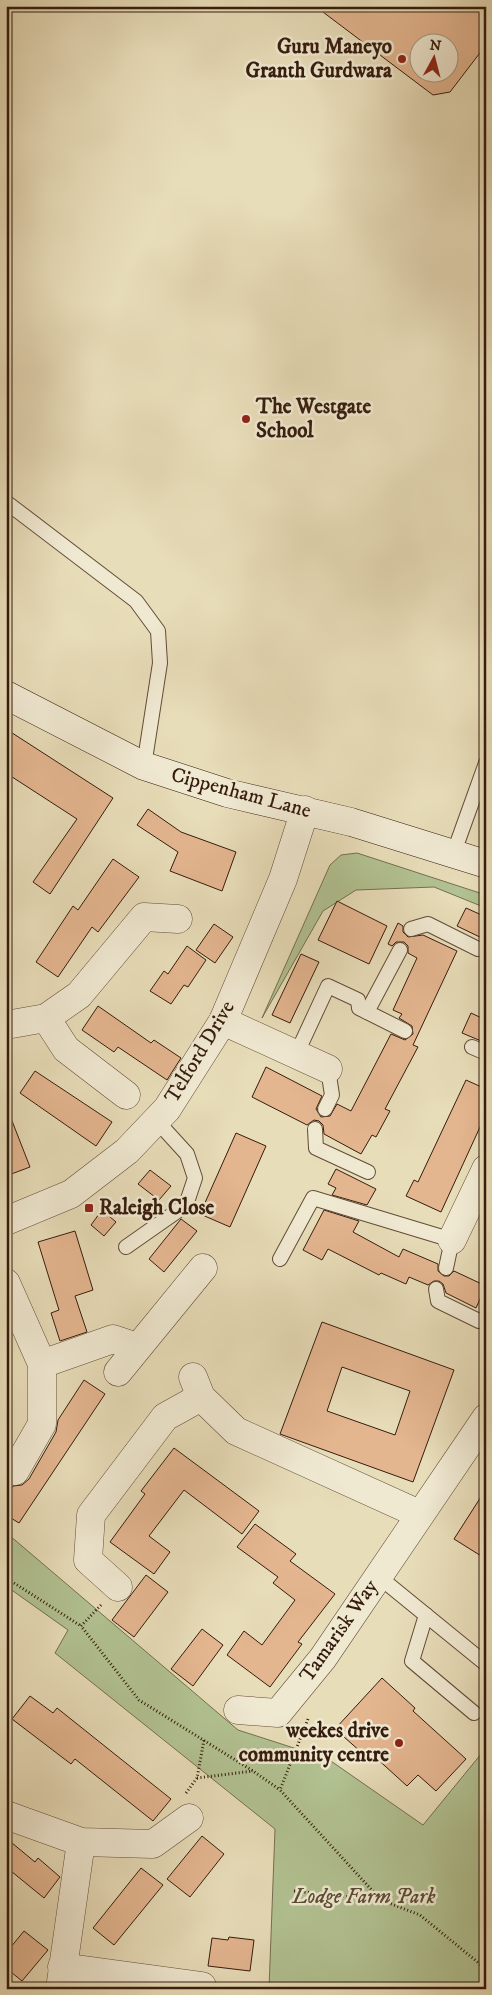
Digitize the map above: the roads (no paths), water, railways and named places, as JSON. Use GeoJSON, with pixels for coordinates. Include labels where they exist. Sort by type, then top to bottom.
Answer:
{"type":"FeatureCollection","features":[{"type":"Feature","properties":{"kind":"street","name":"Cippenham Lane"},"geometry":{"type":"LineString","coordinates":[[6,695],[144,766],[227,793],[305,810],[454,852],[486,864]]}},
{"type":"Feature","properties":{"kind":"street","name":"Telford Drive"},"geometry":{"type":"LineString","coordinates":[[6,1221],[72,1194],[127,1151],[166,1109],[223,1021],[283,879],[305,810]]}},
{"type":"Feature","properties":{"kind":"street"},"geometry":{"type":"LineString","coordinates":[[6,1025],[46,1018],[79,995],[144,917],[178,919]]}},
{"type":"Feature","properties":{"kind":"street"},"geometry":{"type":"LineString","coordinates":[[46,1018],[66,1049],[126,1095]]}},
{"type":"Feature","properties":{"kind":"street"},"geometry":{"type":"LineString","coordinates":[[223,1021],[328,1069]]}},
{"type":"Feature","properties":{"kind":"street"},"geometry":{"type":"LineString","coordinates":[[452,1240],[484,1178]]}},
{"type":"Feature","properties":{"kind":"street"},"geometry":{"type":"LineString","coordinates":[[118,1372],[203,1268]]}},
{"type":"Feature","properties":{"kind":"street"},"geometry":{"type":"LineString","coordinates":[[6,1283],[42,1364],[42,1424],[15,1471]]}},
{"type":"Feature","properties":{"kind":"street"},"geometry":{"type":"LineString","coordinates":[[42,1364],[113,1339],[137,1347]]}},
{"type":"Feature","properties":{"kind":"street"},"geometry":{"type":"LineString","coordinates":[[118,1587],[88,1560],[91,1515],[165,1417],[197,1387],[236,1431],[419,1514]]}},
{"type":"Feature","properties":{"kind":"street","name":"Tamarisk Way"},"geometry":{"type":"LineString","coordinates":[[238,1710],[278,1713],[323,1658],[486,1418]]}},
{"type":"Feature","properties":{"kind":"street"},"geometry":{"type":"LineString","coordinates":[[6,1815],[81,1842],[153,1844],[189,1818]]}},
{"type":"Feature","properties":{"kind":"street"},"geometry":{"type":"LineString","coordinates":[[81,1842],[61,1978],[202,1986]]}},
{"type":"Feature","properties":{"kind":"lane"},"geometry":{"type":"LineString","coordinates":[[6,502],[136,601],[158,631],[160,662],[144,766]]}},
{"type":"Feature","properties":{"kind":"lane"},"geometry":{"type":"LineString","coordinates":[[454,852],[486,763]]}},
{"type":"Feature","properties":{"kind":"lane"},"geometry":{"type":"LineString","coordinates":[[411,929],[428,924],[478,949]]}},
{"type":"Feature","properties":{"kind":"lane"},"geometry":{"type":"LineString","coordinates":[[367,1012],[400,950]]}},
{"type":"Feature","properties":{"kind":"lane"},"geometry":{"type":"LineString","coordinates":[[296,1055],[328,986],[358,1000],[359,1008],[405,1031]]}},
{"type":"Feature","properties":{"kind":"lane"},"geometry":{"type":"LineString","coordinates":[[472,1046],[486,1053]]}},
{"type":"Feature","properties":{"kind":"lane"},"geometry":{"type":"LineString","coordinates":[[325,1109],[332,1095],[328,1069]]}},
{"type":"Feature","properties":{"kind":"lane"},"geometry":{"type":"LineString","coordinates":[[126,1247],[186,1205],[195,1178],[187,1154],[156,1120]]}},
{"type":"Feature","properties":{"kind":"lane"},"geometry":{"type":"LineString","coordinates":[[315,1129],[316,1148],[368,1172]]}},
{"type":"Feature","properties":{"kind":"lane"},"geometry":{"type":"LineString","coordinates":[[280,1258],[313,1198],[452,1240],[446,1268]]}},
{"type":"Feature","properties":{"kind":"lane"},"geometry":{"type":"LineString","coordinates":[[436,1289],[438,1302],[480,1321]]}},
{"type":"Feature","properties":{"kind":"lane"},"geometry":{"type":"LineString","coordinates":[[378,1576],[486,1664]]}},
{"type":"Feature","properties":{"kind":"lane"},"geometry":{"type":"LineString","coordinates":[[426,1615],[412,1660],[474,1712]]}},
{"type":"Feature","properties":{"kind":"place","name":"Guru Maneyo Granth Gurdwara"},"geometry":{"type":"Point","coordinates":[402,59]}},
{"type":"Feature","properties":{"kind":"place","name":"The Westgate School"},"geometry":{"type":"Point","coordinates":[246,419]}},
{"type":"Feature","properties":{"kind":"place","name":"Raleigh Close"},"geometry":{"type":"Point","coordinates":[89,1208]}},
{"type":"Feature","properties":{"kind":"place","name":"weekes drive community centre"},"geometry":{"type":"Point","coordinates":[399,1743]}},
{"type":"Feature","properties":{"kind":"park label","name":"Lodge Farm Park"},"geometry":{"type":"Point","coordinates":[364,1897]}}]}
